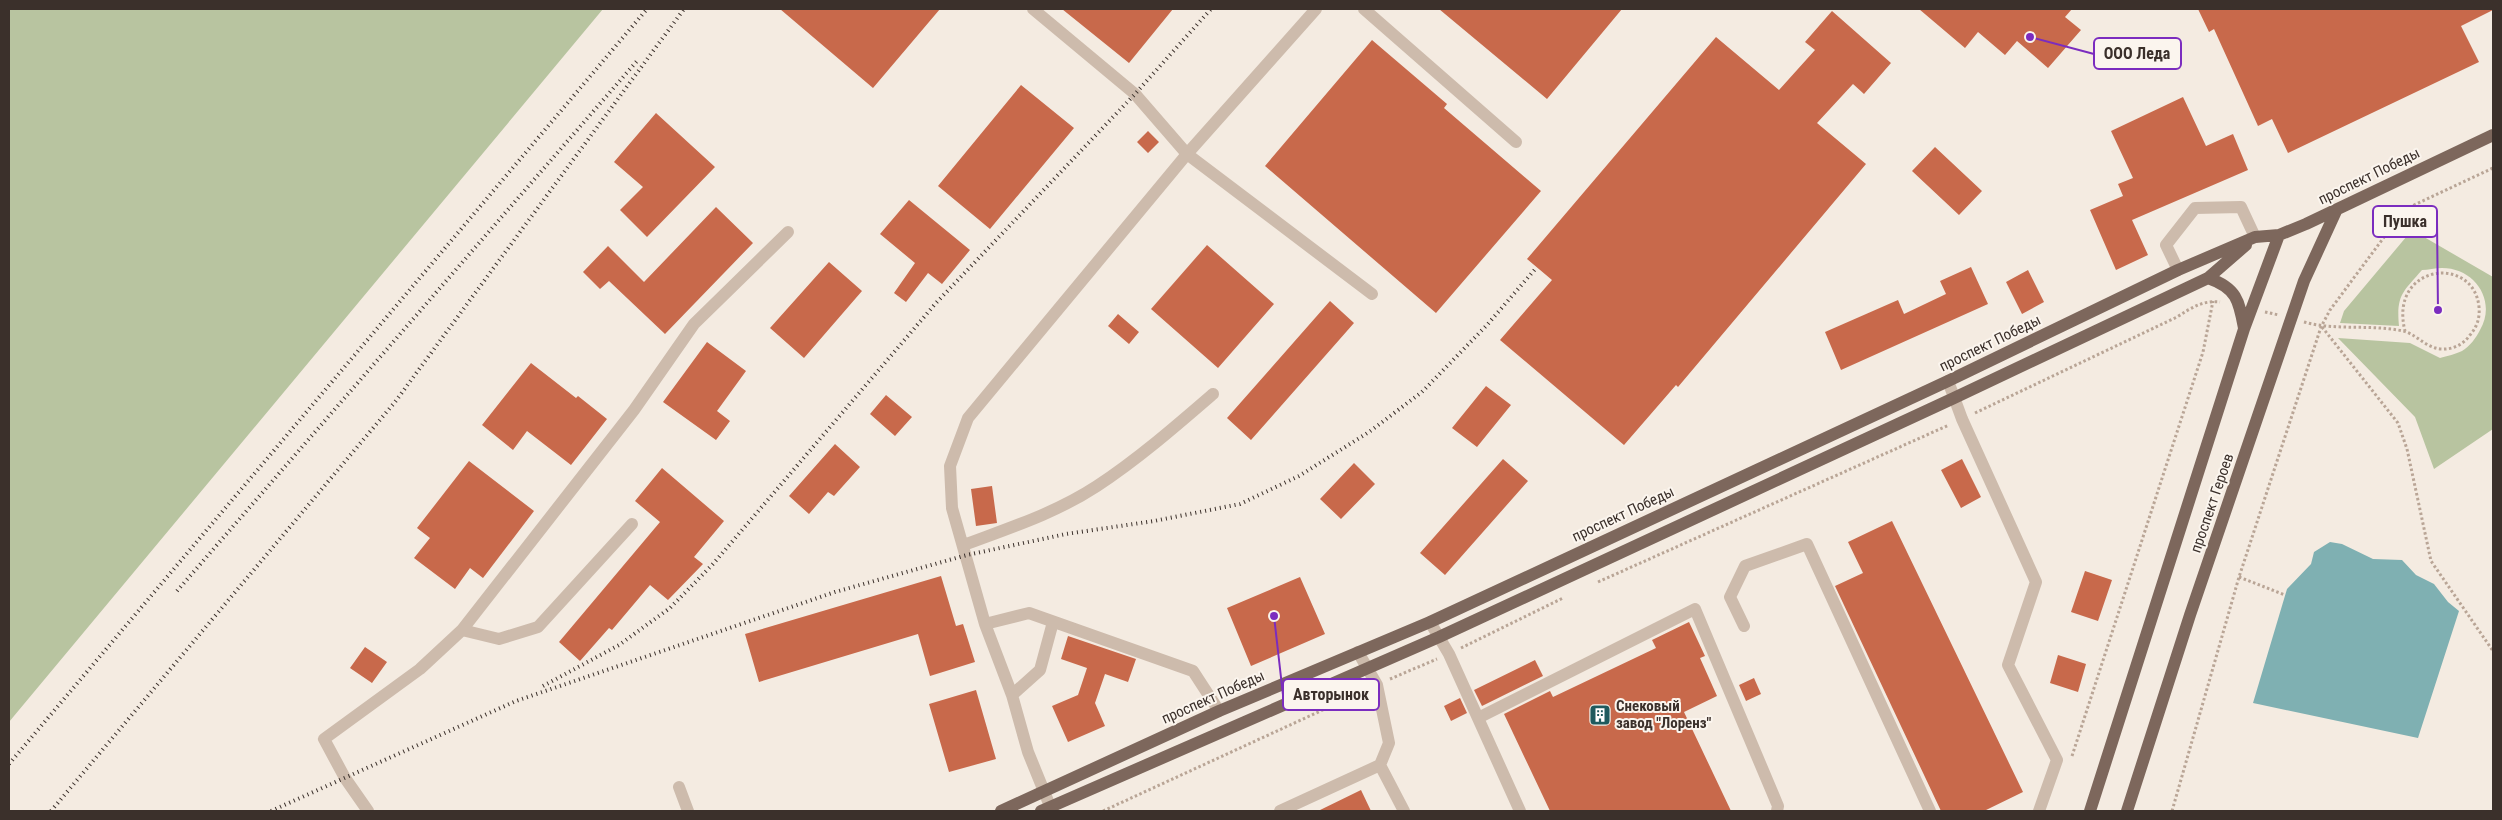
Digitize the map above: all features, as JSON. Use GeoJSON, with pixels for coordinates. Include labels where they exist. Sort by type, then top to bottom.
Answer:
{"type":"FeatureCollection","features":[{"type":"Feature","properties":{"kind":"main road","name":"проспект Победы"},"geometry":{"type":"LineString","coordinates":[[1001,811],[1219,711],[1430,622],[1948,381],[2178,270],[2255,237],[2279,235],[2493,135]]}},
{"type":"Feature","properties":{"kind":"main road","name":"проспект Героев"},"geometry":{"type":"LineString","coordinates":[[2127,811],[2190,615],[2304,281],[2337,209]]}},
{"type":"Feature","properties":{"kind":"main road","name":"проспект Героев"},"geometry":{"type":"LineString","coordinates":[[2090,811],[2244,330],[2279,235]]}},
{"type":"Feature","properties":{"kind":"main road"},"geometry":{"type":"LineString","coordinates":[[1047,810],[1367,667],[1439,637],[2208,278],[2255,237]]}},
{"type":"Feature","properties":{"kind":"main road","name":"проспект Героев"},"geometry":{"type":"LineString","coordinates":[[2208,278],[2222,283],[2233,291],[2239,304],[2244,330]]}},
{"type":"Feature","properties":{"kind":"lane"},"geometry":{"type":"LineString","coordinates":[[1032,9],[1135,94],[1187,154],[1372,294]]}},
{"type":"Feature","properties":{"kind":"lane"},"geometry":{"type":"LineString","coordinates":[[1047,810],[1012,695],[985,624],[952,508],[950,466],[968,418],[1187,154],[1316,9]]}},
{"type":"Feature","properties":{"kind":"lane"},"geometry":{"type":"LineString","coordinates":[[1364,9],[1516,142]]}},
{"type":"Feature","properties":{"kind":"lane"},"geometry":{"type":"LineString","coordinates":[[2178,270],[2166,245],[2195,208],[2241,207],[2255,237]]}},
{"type":"Feature","properties":{"kind":"lane"},"geometry":{"type":"LineString","coordinates":[[368,811],[345,778],[324,739],[420,669],[462,630],[634,410],[694,324],[788,232]]}},
{"type":"Feature","properties":{"kind":"lane"},"geometry":{"type":"LineString","coordinates":[[1948,381],[1962,419],[2036,582],[2008,665],[2057,760],[2038,811]]}},
{"type":"Feature","properties":{"kind":"lane"},"geometry":{"type":"LineString","coordinates":[[964,545],[1050,512],[1096,487],[1140,456],[1214,394]]}},
{"type":"Feature","properties":{"kind":"lane"},"geometry":{"type":"LineString","coordinates":[[462,630],[499,639],[538,626],[632,524]]}},
{"type":"Feature","properties":{"kind":"lane"},"geometry":{"type":"LineString","coordinates":[[1744,626],[1730,597],[1745,566],[1807,544],[1930,811]]}},
{"type":"Feature","properties":{"kind":"lane"},"geometry":{"type":"LineString","coordinates":[[1478,718],[1695,609],[1778,806],[1777,811]]}},
{"type":"Feature","properties":{"kind":"lane"},"geometry":{"type":"LineString","coordinates":[[985,624],[1029,614],[1193,671],[1219,711]]}},
{"type":"Feature","properties":{"kind":"lane"},"geometry":{"type":"LineString","coordinates":[[1012,695],[1040,670],[1053,622]]}},
{"type":"Feature","properties":{"kind":"lane"},"geometry":{"type":"LineString","coordinates":[[1430,622],[1449,654],[1464,693],[1478,718],[1520,811]]}},
{"type":"Feature","properties":{"kind":"lane"},"geometry":{"type":"LineString","coordinates":[[1280,811],[1380,765],[1389,743],[1377,684],[1358,652]]}},
{"type":"Feature","properties":{"kind":"lane"},"geometry":{"type":"LineString","coordinates":[[1380,765],[1404,811]]}},
{"type":"Feature","properties":{"kind":"lane"},"geometry":{"type":"LineString","coordinates":[[679,787],[688,811]]}},
{"type":"Feature","properties":{"kind":"path"},"geometry":{"type":"LineString","coordinates":[[2172,811],[2238,577],[2322,327],[2330,310],[2396,221],[2414,205],[2493,168]]}},
{"type":"Feature","properties":{"kind":"path"},"geometry":{"type":"LineString","coordinates":[[2322,327],[2404,331],[2425,345],[2440,349],[2454,348],[2469,337],[2476,326],[2479,312],[2478,297],[2470,284],[2456,276],[2437,272],[2421,278],[2409,290],[2403,302],[2401,315],[2404,331]]}},
{"type":"Feature","properties":{"kind":"path"},"geometry":{"type":"LineString","coordinates":[[1594,584],[1962,419],[2177,317],[2198,304],[2213,301],[2203,352],[2070,764]]}},
{"type":"Feature","properties":{"kind":"path"},"geometry":{"type":"LineString","coordinates":[[2322,327],[2398,423],[2407,449],[2431,561],[2493,651]]}},
{"type":"Feature","properties":{"kind":"path"},"geometry":{"type":"LineString","coordinates":[[2238,577],[2285,595]]}},
{"type":"Feature","properties":{"kind":"path"},"geometry":{"type":"LineString","coordinates":[[1103,811],[1377,684],[1449,654],[1567,596]]}},
{"type":"Feature","properties":{"kind":"green space"},"geometry":{"type":"Polygon","coordinates":[[[9,9],[603,9],[9,722],[9,9]]]}},
{"type":"Feature","properties":{"kind":"green space"},"geometry":{"type":"Polygon","coordinates":[[[2412,230],[2493,277],[2493,429],[2434,469],[2415,417],[2338,338],[2410,343],[2440,358],[2462,351],[2475,339],[2485,319],[2486,308],[2484,298],[2480,288],[2473,280],[2454,269],[2422,270],[2402,295],[2398,316],[2399,326],[2340,323],[2344,311],[2412,230]]]}},
{"type":"Feature","properties":{"kind":"water"},"geometry":{"type":"Polygon","coordinates":[[[2330,542],[2342,544],[2373,559],[2402,560],[2416,575],[2434,584],[2448,602],[2459,611],[2418,738],[2253,703],[2287,589],[2311,564],[2314,552],[2330,542]]]}},
{"type":"Feature","properties":{"kind":"building"},"geometry":{"type":"Polygon","coordinates":[[[780,9],[940,9],[873,88],[780,9]]]}},
{"type":"Feature","properties":{"kind":"building"},"geometry":{"type":"Polygon","coordinates":[[[1062,9],[1173,9],[1129,63],[1062,9]]]}},
{"type":"Feature","properties":{"kind":"building"},"geometry":{"type":"Polygon","coordinates":[[[1439,9],[1622,9],[1547,99],[1439,9]]]}},
{"type":"Feature","properties":{"kind":"building"},"geometry":{"type":"Polygon","coordinates":[[[1919,9],[2072,9],[2065,17],[2081,30],[2048,68],[2017,41],[2005,55],[1978,32],[1965,48],[1919,9]]]}},
{"type":"Feature","properties":{"kind":"building"},"geometry":{"type":"Polygon","coordinates":[[[2198,9],[2493,10],[2461,26],[2479,62],[2288,153],[2272,119],[2258,126],[2214,29],[2209,32],[2198,9]]]}},
{"type":"Feature","properties":{"kind":"building"},"geometry":{"type":"Polygon","coordinates":[[[1832,11],[1891,63],[1864,94],[1853,84],[1817,123],[1866,164],[1678,387],[1676,385],[1624,445],[1500,340],[1552,280],[1527,259],[1716,37],[1779,90],[1815,50],[1805,42],[1832,11]]]}},
{"type":"Feature","properties":{"kind":"building"},"geometry":{"type":"Polygon","coordinates":[[[1372,40],[1447,104],[1444,108],[1541,191],[1436,313],[1265,166],[1372,40]]]}},
{"type":"Feature","properties":{"kind":"building"},"geometry":{"type":"Polygon","coordinates":[[[1021,85],[1074,128],[990,229],[938,186],[1021,85]]]}},
{"type":"Feature","properties":{"kind":"building"},"geometry":{"type":"Polygon","coordinates":[[[2183,97],[2206,146],[2233,134],[2248,170],[2132,220],[2148,255],[2116,270],[2090,210],[2123,196],[2118,184],[2133,178],[2111,131],[2183,97]]]}},
{"type":"Feature","properties":{"kind":"building"},"geometry":{"type":"Polygon","coordinates":[[[656,113],[715,167],[647,237],[620,210],[643,187],[614,162],[656,113]]]}},
{"type":"Feature","properties":{"kind":"building"},"geometry":{"type":"Polygon","coordinates":[[[1148,131],[1159,142],[1148,153],[1137,142],[1148,131]]]}},
{"type":"Feature","properties":{"kind":"building"},"geometry":{"type":"Polygon","coordinates":[[[1935,147],[1982,191],[1959,215],[1912,171],[1935,147]]]}},
{"type":"Feature","properties":{"kind":"building"},"geometry":{"type":"Polygon","coordinates":[[[909,200],[970,250],[942,284],[928,273],[906,302],[894,293],[915,263],[880,234],[909,200]]]}},
{"type":"Feature","properties":{"kind":"building"},"geometry":{"type":"Polygon","coordinates":[[[716,207],[753,243],[665,334],[609,281],[600,289],[583,272],[608,246],[644,282],[716,207]]]}},
{"type":"Feature","properties":{"kind":"building"},"geometry":{"type":"Polygon","coordinates":[[[1207,245],[1274,304],[1218,368],[1151,309],[1207,245]]]}},
{"type":"Feature","properties":{"kind":"building"},"geometry":{"type":"Polygon","coordinates":[[[829,262],[862,291],[804,358],[770,328],[829,262]]]}},
{"type":"Feature","properties":{"kind":"building"},"geometry":{"type":"Polygon","coordinates":[[[1971,267],[1988,304],[1841,370],[1825,332],[1898,300],[1904,314],[1946,294],[1940,281],[1971,267]]]}},
{"type":"Feature","properties":{"kind":"building"},"geometry":{"type":"Polygon","coordinates":[[[2028,270],[2044,302],[2022,314],[2006,282],[2028,270]]]}},
{"type":"Feature","properties":{"kind":"building"},"geometry":{"type":"Polygon","coordinates":[[[1330,301],[1354,323],[1251,440],[1227,418],[1330,301]]]}},
{"type":"Feature","properties":{"kind":"building"},"geometry":{"type":"Polygon","coordinates":[[[1118,314],[1139,332],[1129,344],[1108,326],[1118,314]]]}},
{"type":"Feature","properties":{"kind":"building"},"geometry":{"type":"Polygon","coordinates":[[[707,342],[746,371],[717,411],[730,421],[716,440],[663,402],[707,342]]]}},
{"type":"Feature","properties":{"kind":"building"},"geometry":{"type":"Polygon","coordinates":[[[531,363],[607,419],[571,465],[527,431],[513,450],[482,425],[531,363]]]}},
{"type":"Feature","properties":{"kind":"building"},"geometry":{"type":"Polygon","coordinates":[[[1486,386],[1511,405],[1477,447],[1452,428],[1486,386]]]}},
{"type":"Feature","properties":{"kind":"building"},"geometry":{"type":"Polygon","coordinates":[[[886,395],[912,417],[895,436],[870,414],[886,395]]]}},
{"type":"Feature","properties":{"kind":"building"},"geometry":{"type":"Polygon","coordinates":[[[835,444],[860,467],[834,496],[828,492],[809,514],[789,496],[835,444]]]}},
{"type":"Feature","properties":{"kind":"building"},"geometry":{"type":"Polygon","coordinates":[[[1503,459],[1528,481],[1445,575],[1420,553],[1503,459]]]}},
{"type":"Feature","properties":{"kind":"building"},"geometry":{"type":"Polygon","coordinates":[[[1962,459],[1981,497],[1961,508],[1941,470],[1962,459]]]}},
{"type":"Feature","properties":{"kind":"building"},"geometry":{"type":"Polygon","coordinates":[[[469,461],[534,511],[483,578],[470,568],[455,589],[414,558],[430,538],[417,528],[469,461]]]}},
{"type":"Feature","properties":{"kind":"building"},"geometry":{"type":"Polygon","coordinates":[[[1354,463],[1375,484],[1341,519],[1320,499],[1354,463]]]}},
{"type":"Feature","properties":{"kind":"building"},"geometry":{"type":"Polygon","coordinates":[[[662,468],[724,521],[694,557],[703,564],[668,600],[650,585],[612,630],[609,628],[580,661],[559,642],[660,522],[635,501],[662,468]]]}},
{"type":"Feature","properties":{"kind":"building"},"geometry":{"type":"Polygon","coordinates":[[[992,486],[997,523],[976,526],[971,489],[992,486]]]}},
{"type":"Feature","properties":{"kind":"building"},"geometry":{"type":"Polygon","coordinates":[[[1892,521],[2023,792],[1984,811],[1941,811],[1835,586],[1863,573],[1848,542],[1892,521]]]}},
{"type":"Feature","properties":{"kind":"building"},"geometry":{"type":"Polygon","coordinates":[[[2085,571],[2112,580],[2098,621],[2071,612],[2085,571]]]}},
{"type":"Feature","properties":{"kind":"building"},"geometry":{"type":"Polygon","coordinates":[[[941,576],[956,626],[963,624],[975,662],[930,676],[918,634],[759,682],[745,634],[941,576]]]}},
{"type":"Feature","properties":{"kind":"building"},"geometry":{"type":"Polygon","coordinates":[[[1300,577],[1325,634],[1251,666],[1227,608],[1300,577]]]}},
{"type":"Feature","properties":{"kind":"building","name":"Снековый завод \"Лоренз\""},"geometry":{"type":"Polygon","coordinates":[[[1689,622],[1705,656],[1700,658],[1717,696],[1684,712],[1731,811],[1550,811],[1504,714],[1550,691],[1553,697],[1656,648],[1652,640],[1689,622]]]}},
{"type":"Feature","properties":{"kind":"building"},"geometry":{"type":"Polygon","coordinates":[[[1068,636],[1136,659],[1128,682],[1105,674],[1095,703],[1105,726],[1068,742],[1052,706],[1078,695],[1087,668],[1061,659],[1068,636]]]}},
{"type":"Feature","properties":{"kind":"building"},"geometry":{"type":"Polygon","coordinates":[[[365,647],[387,662],[372,683],[350,668],[365,647]]]}},
{"type":"Feature","properties":{"kind":"building"},"geometry":{"type":"Polygon","coordinates":[[[2058,655],[2086,664],[2078,692],[2050,683],[2058,655]]]}},
{"type":"Feature","properties":{"kind":"building"},"geometry":{"type":"Polygon","coordinates":[[[1535,660],[1543,676],[1482,706],[1474,690],[1535,660]]]}},
{"type":"Feature","properties":{"kind":"building"},"geometry":{"type":"Polygon","coordinates":[[[1754,678],[1761,694],[1746,701],[1739,685],[1754,678]]]}},
{"type":"Feature","properties":{"kind":"building"},"geometry":{"type":"Polygon","coordinates":[[[976,690],[996,759],[949,772],[929,704],[976,690]]]}},
{"type":"Feature","properties":{"kind":"building"},"geometry":{"type":"Polygon","coordinates":[[[1460,698],[1467,713],[1451,721],[1444,706],[1460,698]]]}},
{"type":"Feature","properties":{"kind":"building"},"geometry":{"type":"Polygon","coordinates":[[[1361,790],[1371,811],[1318,811],[1361,790]]]}},
{"type":"Feature","properties":{"kind":"railway"},"geometry":{"type":"LineString","coordinates":[[9,764],[647,9]]}},
{"type":"Feature","properties":{"kind":"railway"},"geometry":{"type":"LineString","coordinates":[[51,811],[395,402],[684,9]]}},
{"type":"Feature","properties":{"kind":"railway"},"geometry":{"type":"LineString","coordinates":[[543,686],[619,645],[670,608],[713,564],[936,303],[1135,94],[1211,9]]}},
{"type":"Feature","properties":{"kind":"railway"},"geometry":{"type":"LineString","coordinates":[[177,591],[637,61]]}},
{"type":"Feature","properties":{"kind":"railway"},"geometry":{"type":"LineString","coordinates":[[271,811],[516,701],[835,592],[967,555],[1066,534],[1154,521],[1240,504],[1299,476],[1369,432],[1422,392],[1487,325],[1537,267]]}},
{"type":"Feature","properties":{"kind":"place","name":"ООО Леда"},"geometry":{"type":"Point","coordinates":[2030,37]}},
{"type":"Feature","properties":{"kind":"place","name":"Пушка"},"geometry":{"type":"Point","coordinates":[2438,310]}},
{"type":"Feature","properties":{"kind":"place","name":"Авторынок"},"geometry":{"type":"Point","coordinates":[1274,616]}},
{"type":"Feature","properties":{"kind":"place","name":"Снековый завод \"Лоренз\""},"geometry":{"type":"Point","coordinates":[1600,715]}}]}
